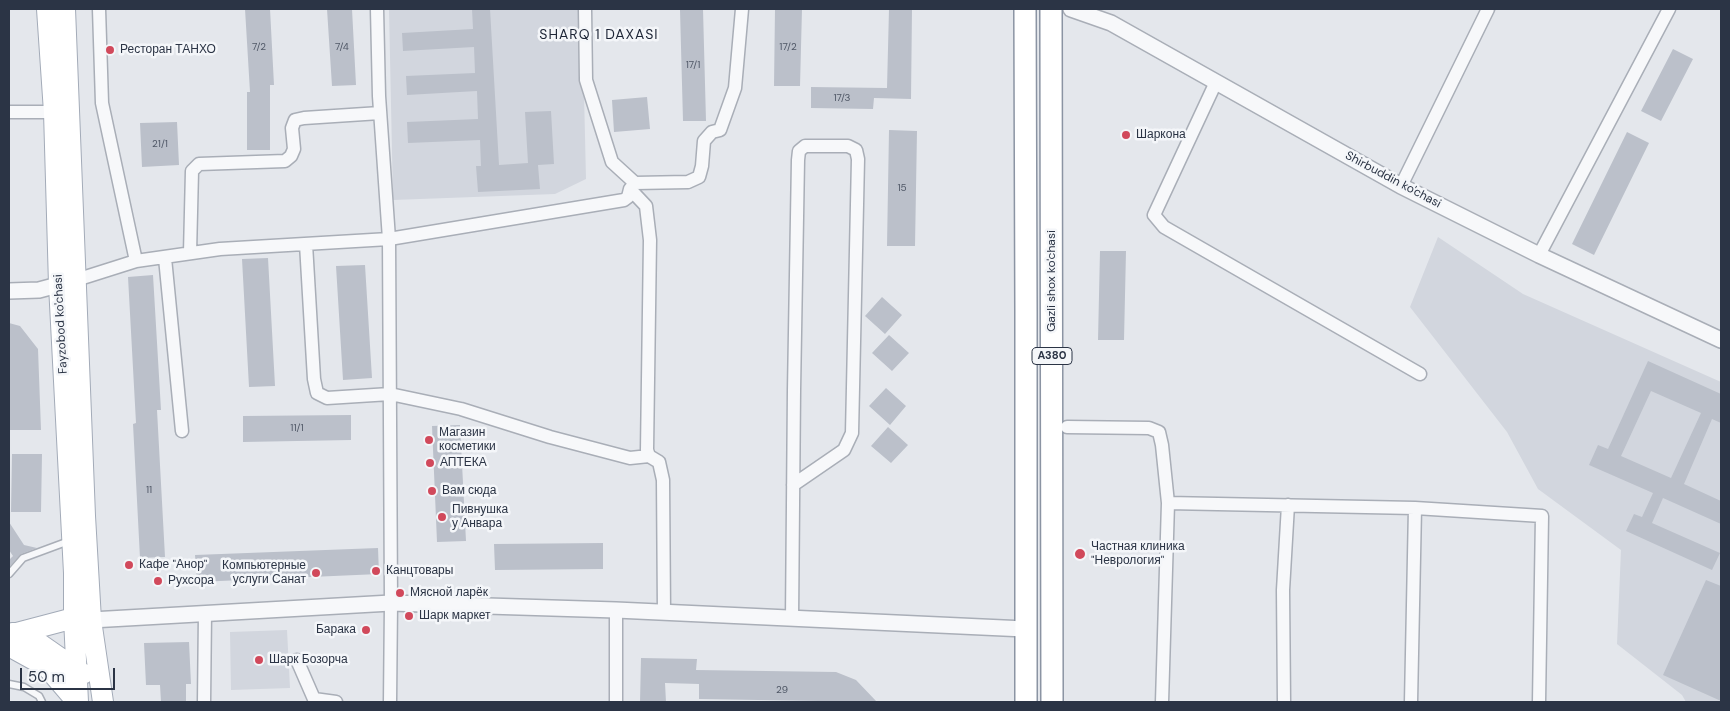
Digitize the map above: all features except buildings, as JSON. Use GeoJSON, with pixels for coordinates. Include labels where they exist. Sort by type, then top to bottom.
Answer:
{"type":"FeatureCollection","features":[{"type":"Feature","properties":{"kind":"highway","name":"Gazli shox ko'chasi"},"geometry":{"type":"LineString","coordinates":[[1025,9],[1026,702]]}},
{"type":"Feature","properties":{"kind":"highway","name":"Gazli shox ko'chasi"},"geometry":{"type":"LineString","coordinates":[[1051,9],[1052,702]]}},
{"type":"Feature","properties":{"kind":"main road","name":"Fayzobod ko'chasi"},"geometry":{"type":"LineString","coordinates":[[47,9],[67,283],[72,540],[74,573],[82,619],[75,640],[78,702]]}},
{"type":"Feature","properties":{"kind":"main road"},"geometry":{"type":"LineString","coordinates":[[65,9],[67,283],[84,506],[82,619],[103,702]]}},
{"type":"Feature","properties":{"kind":"main road"},"geometry":{"type":"LineString","coordinates":[[12,637],[82,619]]}},
{"type":"Feature","properties":{"kind":"main road"},"geometry":{"type":"LineString","coordinates":[[12,637],[40,644],[76,668],[96,686],[103,702]]}},
{"type":"Feature","properties":{"kind":"main road"},"geometry":{"type":"LineString","coordinates":[[12,637],[47,667],[78,702]]}},
{"type":"Feature","properties":{"kind":"main road"},"geometry":{"type":"LineString","coordinates":[[40,644],[75,640]]}},
{"type":"Feature","properties":{"kind":"street"},"geometry":{"type":"LineString","coordinates":[[99,9],[102,103],[136,261]]}},
{"type":"Feature","properties":{"kind":"street"},"geometry":{"type":"LineString","coordinates":[[378,9],[380,113],[388,239],[390,702]]}},
{"type":"Feature","properties":{"kind":"street"},"geometry":{"type":"LineString","coordinates":[[586,9],[586,80],[612,162],[633,186],[646,206],[650,240],[647,450],[650,456],[659,462],[663,480],[664,613]]}},
{"type":"Feature","properties":{"kind":"street"},"geometry":{"type":"LineString","coordinates":[[633,186],[688,182],[699,177],[704,141],[712,132],[720,130],[735,88],[742,9]]}},
{"type":"Feature","properties":{"kind":"street","name":"Shirbuddin ko'chasi"},"geometry":{"type":"LineString","coordinates":[[1071,9],[1111,24],[1401,186],[1539,255],[1721,340]]}},
{"type":"Feature","properties":{"kind":"street"},"geometry":{"type":"LineString","coordinates":[[1401,186],[1488,9]]}},
{"type":"Feature","properties":{"kind":"street"},"geometry":{"type":"LineString","coordinates":[[1539,255],[1669,9]]}},
{"type":"Feature","properties":{"kind":"street"},"geometry":{"type":"LineString","coordinates":[[1216,82],[1154,215],[1164,227],[1420,374]]}},
{"type":"Feature","properties":{"kind":"street"},"geometry":{"type":"LineString","coordinates":[[9,112],[54,112]]}},
{"type":"Feature","properties":{"kind":"street"},"geometry":{"type":"LineString","coordinates":[[190,254],[192,171],[199,164],[285,161],[291,156],[294,149],[292,128],[295,120],[380,113]]}},
{"type":"Feature","properties":{"kind":"street"},"geometry":{"type":"LineString","coordinates":[[792,619],[794,485],[799,151],[805,146],[848,146],[856,150],[858,159],[852,432],[844,450],[794,485]]}},
{"type":"Feature","properties":{"kind":"street"},"geometry":{"type":"LineString","coordinates":[[9,291],[39,290],[136,261],[220,249],[388,239],[624,200],[628,197],[633,186]]}},
{"type":"Feature","properties":{"kind":"street"},"geometry":{"type":"LineString","coordinates":[[306,244],[314,380],[317,393],[327,398],[390,394],[461,409],[550,437],[630,458],[650,456]]}},
{"type":"Feature","properties":{"kind":"street"},"geometry":{"type":"LineString","coordinates":[[165,258],[182,431]]}},
{"type":"Feature","properties":{"kind":"street"},"geometry":{"type":"LineString","coordinates":[[1067,428],[1149,428],[1159,432],[1168,503],[1162,702]]}},
{"type":"Feature","properties":{"kind":"street"},"geometry":{"type":"LineString","coordinates":[[1168,503],[1415,508],[1542,516],[1539,702]]}},
{"type":"Feature","properties":{"kind":"street"},"geometry":{"type":"LineString","coordinates":[[1284,702],[1284,590],[1288,505]]}},
{"type":"Feature","properties":{"kind":"street"},"geometry":{"type":"LineString","coordinates":[[1411,702],[1415,508]]}},
{"type":"Feature","properties":{"kind":"street"},"geometry":{"type":"LineString","coordinates":[[82,619],[391,603],[616,610],[1025,629]]}},
{"type":"Feature","properties":{"kind":"street"},"geometry":{"type":"LineString","coordinates":[[616,610],[616,702]]}},
{"type":"Feature","properties":{"kind":"street"},"geometry":{"type":"LineString","coordinates":[[204,702],[205,613]]}},
{"type":"Feature","properties":{"kind":"street"},"geometry":{"type":"LineString","coordinates":[[297,660],[314,699],[336,702]]}},
{"type":"Feature","properties":{"kind":"lane"},"geometry":{"type":"LineString","coordinates":[[9,574],[23,558],[72,540]]}},
{"type":"Feature","properties":{"kind":"lane"},"geometry":{"type":"LineString","coordinates":[[9,684],[24,687],[39,696],[42,702]]}},
{"type":"Feature","properties":{"kind":"shaded area"},"geometry":{"type":"Polygon","coordinates":[[[389,9],[582,9],[586,179],[555,194],[393,200],[389,9]]]}},
{"type":"Feature","properties":{"kind":"shaded area"},"geometry":{"type":"Polygon","coordinates":[[[1438,237],[1523,294],[1721,382],[1721,702],[1686,702],[1682,695],[1617,644],[1621,550],[1538,489],[1507,432],[1410,307],[1438,237]]]}},
{"type":"Feature","properties":{"kind":"shaded area","name":"Шарк Бозорча"},"geometry":{"type":"Polygon","coordinates":[[[287,630],[290,688],[231,690],[230,632],[287,630]]]}},
{"type":"Feature","properties":{"kind":"place","name":"Ресторан ТАНХО"},"geometry":{"type":"Point","coordinates":[110,50]}},
{"type":"Feature","properties":{"kind":"place","name":"Шаркона"},"geometry":{"type":"Point","coordinates":[1126,135]}},
{"type":"Feature","properties":{"kind":"place","name":"Магазин косметики"},"geometry":{"type":"Point","coordinates":[429,440]}},
{"type":"Feature","properties":{"kind":"place","name":"АПТЕКА"},"geometry":{"type":"Point","coordinates":[430,463]}},
{"type":"Feature","properties":{"kind":"place","name":"Вам сюда"},"geometry":{"type":"Point","coordinates":[432,491]}},
{"type":"Feature","properties":{"kind":"place","name":"Пивнушка у Анвара"},"geometry":{"type":"Point","coordinates":[442,517]}},
{"type":"Feature","properties":{"kind":"place","name":"Частная клиника \"Неврология\""},"geometry":{"type":"Point","coordinates":[1080,554]}},
{"type":"Feature","properties":{"kind":"place","name":"Кафе \"Анор\""},"geometry":{"type":"Point","coordinates":[129,565]}},
{"type":"Feature","properties":{"kind":"place","name":"Канцтовары"},"geometry":{"type":"Point","coordinates":[376,571]}},
{"type":"Feature","properties":{"kind":"place","name":"Компьютерные услуги Санат"},"geometry":{"type":"Point","coordinates":[316,573]}},
{"type":"Feature","properties":{"kind":"place","name":"Рухсора"},"geometry":{"type":"Point","coordinates":[158,581]}},
{"type":"Feature","properties":{"kind":"place","name":"Мясной ларёк"},"geometry":{"type":"Point","coordinates":[400,593]}},
{"type":"Feature","properties":{"kind":"place","name":"Шарк маркет"},"geometry":{"type":"Point","coordinates":[409,616]}},
{"type":"Feature","properties":{"kind":"place","name":"Барака"},"geometry":{"type":"Point","coordinates":[366,630]}},
{"type":"Feature","properties":{"kind":"place","name":"Шарк Бозорча"},"geometry":{"type":"Point","coordinates":[259,660]}},
{"type":"Feature","properties":{"kind":"district","name":"SHARQ 1 DAXASI"},"geometry":{"type":"Point","coordinates":[599,35]}}]}
